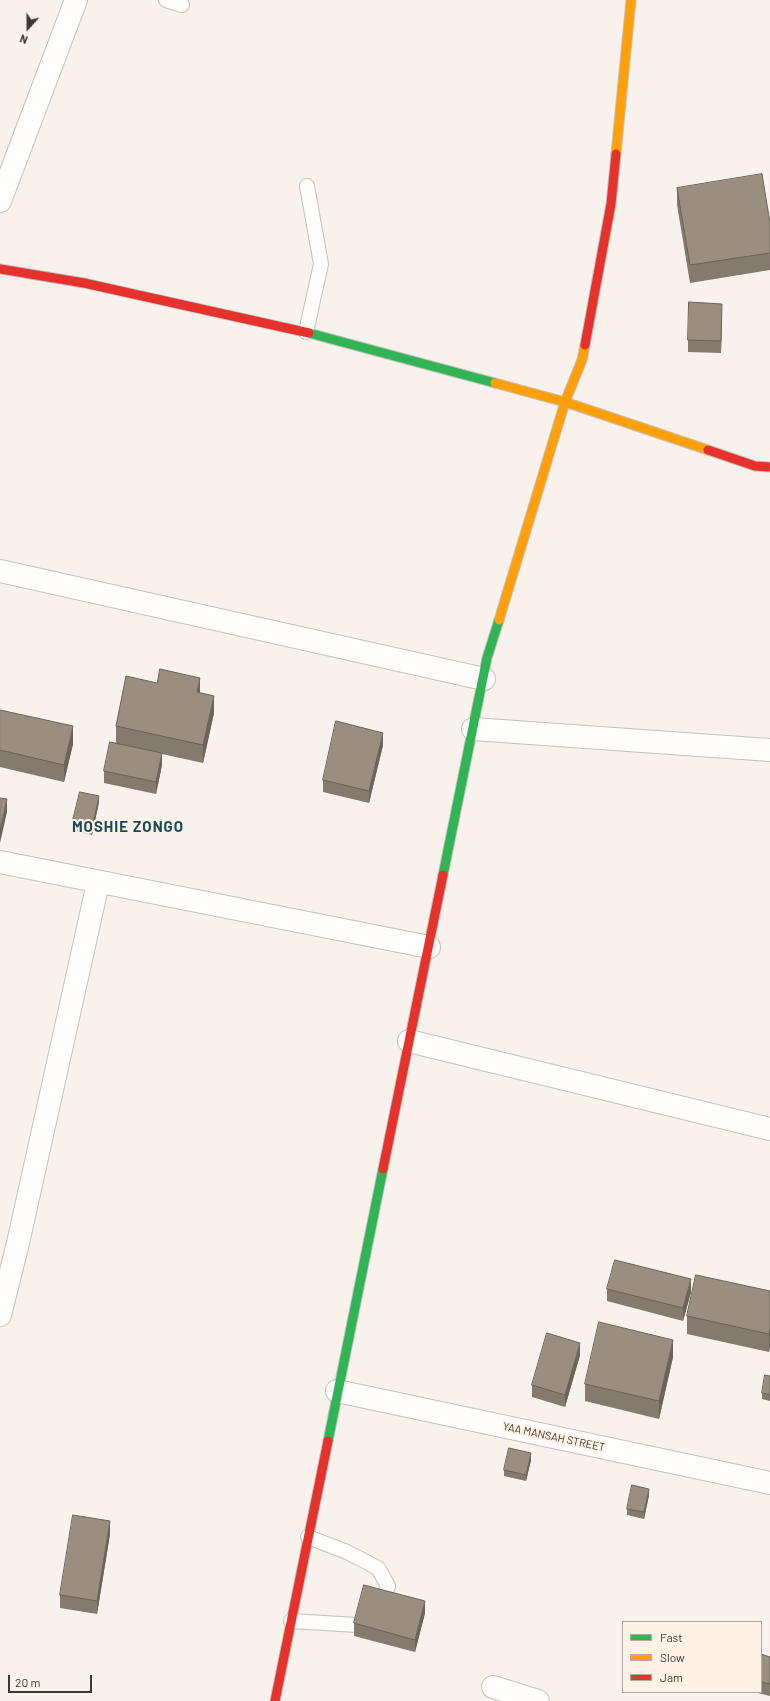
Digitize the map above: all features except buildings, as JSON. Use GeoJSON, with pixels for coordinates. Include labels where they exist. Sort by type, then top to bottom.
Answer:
{"type":"FeatureCollection","features":[{"type":"Feature","properties":{"kind":"street"},"geometry":{"type":"LineString","coordinates":[[0,201],[76,0]]}},
{"type":"Feature","properties":{"kind":"street"},"geometry":{"type":"LineString","coordinates":[[275,1701],[337,1391],[484,679],[487,658],[566,402],[582,360],[611,204],[630,0]]}},
{"type":"Feature","properties":{"kind":"street"},"geometry":{"type":"LineString","coordinates":[[0,269],[84,283],[306,332],[566,402],[755,466],[770,467]]}},
{"type":"Feature","properties":{"kind":"street"},"geometry":{"type":"LineString","coordinates":[[0,572],[484,679]]}},
{"type":"Feature","properties":{"kind":"street"},"geometry":{"type":"LineString","coordinates":[[473,729],[770,750]]}},
{"type":"Feature","properties":{"kind":"street"},"geometry":{"type":"LineString","coordinates":[[0,862],[429,948]]}},
{"type":"Feature","properties":{"kind":"street"},"geometry":{"type":"LineString","coordinates":[[0,1315],[18,1244],[98,882]]}},
{"type":"Feature","properties":{"kind":"street"},"geometry":{"type":"LineString","coordinates":[[409,1042],[770,1128]]}},
{"type":"Feature","properties":{"kind":"street","name":"YAA MANSAH STREET"},"geometry":{"type":"LineString","coordinates":[[337,1391],[770,1483]]}},
{"type":"Feature","properties":{"kind":"street"},"geometry":{"type":"LineString","coordinates":[[492,1687],[538,1701]]}},
{"type":"Feature","properties":{"kind":"lane"},"geometry":{"type":"LineString","coordinates":[[166,0],[182,5]]}},
{"type":"Feature","properties":{"kind":"lane"},"geometry":{"type":"LineString","coordinates":[[306,332],[321,264],[307,186]]}},
{"type":"Feature","properties":{"kind":"lane"},"geometry":{"type":"LineString","coordinates":[[308,1537],[347,1552],[378,1568],[388,1586],[382,1602]]}},
{"type":"Feature","properties":{"kind":"lane"},"geometry":{"type":"LineString","coordinates":[[291,1621],[357,1625]]}},
{"type":"Feature","properties":{"kind":"traffic: fast"},"geometry":{"type":"LineString","coordinates":[[309,333],[495,383]]}},
{"type":"Feature","properties":{"kind":"traffic: fast"},"geometry":{"type":"LineString","coordinates":[[443,875],[487,658],[499,620]]}},
{"type":"Feature","properties":{"kind":"traffic: fast"},"geometry":{"type":"LineString","coordinates":[[328,1441],[383,1169]]}},
{"type":"Feature","properties":{"kind":"traffic: slow"},"geometry":{"type":"LineString","coordinates":[[616,154],[631,0]]}},
{"type":"Feature","properties":{"kind":"traffic: slow"},"geometry":{"type":"LineString","coordinates":[[499,620],[565,402],[582,360],[585,345]]}},
{"type":"Feature","properties":{"kind":"traffic: slow"},"geometry":{"type":"LineString","coordinates":[[495,383],[565,402],[708,450]]}},
{"type":"Feature","properties":{"kind":"traffic: jam"},"geometry":{"type":"LineString","coordinates":[[585,345],[611,204],[616,154]]}},
{"type":"Feature","properties":{"kind":"traffic: jam"},"geometry":{"type":"LineString","coordinates":[[0,269],[84,283],[309,333]]}},
{"type":"Feature","properties":{"kind":"traffic: jam"},"geometry":{"type":"LineString","coordinates":[[708,450],[755,466],[770,467]]}},
{"type":"Feature","properties":{"kind":"traffic: jam"},"geometry":{"type":"LineString","coordinates":[[383,1169],[443,875]]}},
{"type":"Feature","properties":{"kind":"traffic: jam"},"geometry":{"type":"LineString","coordinates":[[275,1701],[328,1441]]}},
{"type":"Feature","properties":{"kind":"district","name":"MOSHIE ZONGO"},"geometry":{"type":"Point","coordinates":[128,827]}}]}
